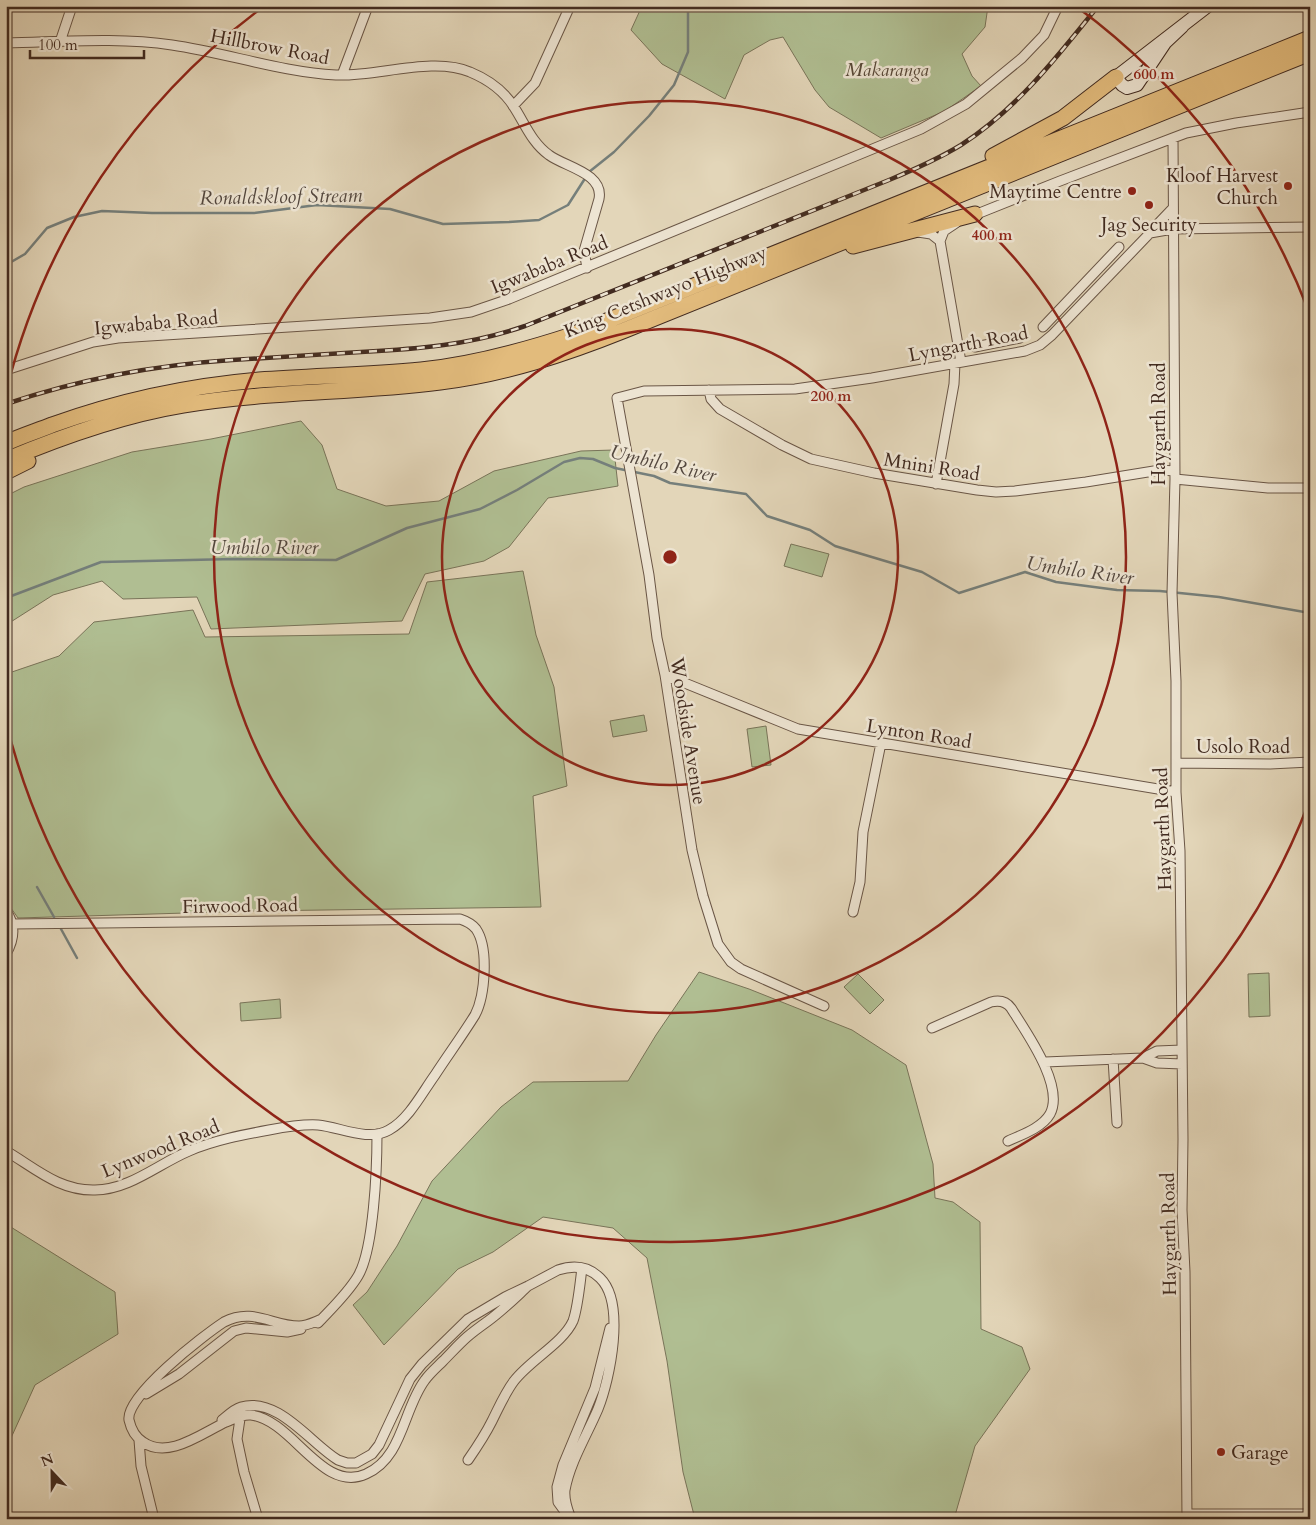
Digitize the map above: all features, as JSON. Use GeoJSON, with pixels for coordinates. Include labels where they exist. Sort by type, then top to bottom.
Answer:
{"type":"FeatureCollection","features":[{"type":"Feature","properties":{"kind":"highway","name":"King Cetshwayo Highway"},"geometry":{"type":"LineString","coordinates":[[6,443],[98,410],[161,394],[205,386],[257,380],[422,370],[476,362],[518,352],[572,335],[1310,38]]}},
{"type":"Feature","properties":{"kind":"highway","name":"King Cetshwayo Highway"},"geometry":{"type":"LineString","coordinates":[[6,460],[65,437],[118,420],[172,407],[234,397],[424,384],[481,376],[544,360],[574,350],[1310,53]]}},
{"type":"Feature","properties":{"kind":"highway"},"geometry":{"type":"LineString","coordinates":[[893,205],[1046,129],[1116,77]]}},
{"type":"Feature","properties":{"kind":"highway"},"geometry":{"type":"LineString","coordinates":[[728,288],[862,243],[912,232],[975,214]]}},
{"type":"Feature","properties":{"kind":"highway"},"geometry":{"type":"LineString","coordinates":[[6,435],[52,419],[98,410]]}},
{"type":"Feature","properties":{"kind":"highway"},"geometry":{"type":"LineString","coordinates":[[6,472],[118,420]]}},
{"type":"Feature","properties":{"kind":"street"},"geometry":{"type":"LineString","coordinates":[[60,42],[72,6]]}},
{"type":"Feature","properties":{"kind":"street"},"geometry":{"type":"LineString","coordinates":[[342,75],[368,6]]}},
{"type":"Feature","properties":{"kind":"street"},"geometry":{"type":"LineString","coordinates":[[514,106],[535,83],[570,6]]}},
{"type":"Feature","properties":{"kind":"street","name":"Igwababa Road"},"geometry":{"type":"LineString","coordinates":[[6,370],[93,342],[118,338],[342,324],[462,314],[509,299],[920,129],[966,104],[980,94],[1034,47],[1049,28],[1058,6]]}},
{"type":"Feature","properties":{"kind":"street"},"geometry":{"type":"LineString","coordinates":[[1182,27],[1165,43],[1137,85],[1126,88],[1116,77],[1208,6]]}},
{"type":"Feature","properties":{"kind":"street","name":"Hillbrow Road"},"geometry":{"type":"LineString","coordinates":[[6,43],[152,42],[206,50],[265,64],[342,75],[435,66],[455,66],[472,72],[488,81],[514,106],[527,131],[543,151],[550,157],[590,177],[597,185],[600,194],[584,251],[587,268]]}},
{"type":"Feature","properties":{"kind":"street"},"geometry":{"type":"LineString","coordinates":[[936,484],[958,363],[940,241],[947,228],[975,214],[1172,138],[1205,128],[1310,112]]}},
{"type":"Feature","properties":{"kind":"street","name":"Haygarth Road"},"geometry":{"type":"LineString","coordinates":[[1172,138],[1175,475],[1173,614],[1176,681],[1176,792],[1180,841],[1182,1210],[1185,1288],[1187,1516]]}},
{"type":"Feature","properties":{"kind":"street","name":"Lyngarth Road"},"geometry":{"type":"LineString","coordinates":[[617,398],[644,391],[795,389],[872,378],[1025,351],[1047,340],[1173,208]]}},
{"type":"Feature","properties":{"kind":"street"},"geometry":{"type":"LineString","coordinates":[[1150,233],[1173,229],[1310,227]]}},
{"type":"Feature","properties":{"kind":"street"},"geometry":{"type":"LineString","coordinates":[[912,232],[929,233],[940,241]]}},
{"type":"Feature","properties":{"kind":"street"},"geometry":{"type":"LineString","coordinates":[[1043,327],[1118,247]]}},
{"type":"Feature","properties":{"kind":"street"},"geometry":{"type":"LineString","coordinates":[[1060,309],[1069,317]]}},
{"type":"Feature","properties":{"kind":"street"},"geometry":{"type":"LineString","coordinates":[[975,347],[1020,338]]}},
{"type":"Feature","properties":{"kind":"street"},"geometry":{"type":"LineString","coordinates":[[991,344],[993,356]]}},
{"type":"Feature","properties":{"kind":"street","name":"Mnini Road"},"geometry":{"type":"LineString","coordinates":[[709,390],[711,400],[720,409],[806,458],[936,484],[1004,492],[1086,482],[1160,470],[1175,475],[1268,488],[1310,488]]}},
{"type":"Feature","properties":{"kind":"street","name":"Woodside Avenue"},"geometry":{"type":"LineString","coordinates":[[617,398],[636,494],[657,638],[665,675],[692,850],[703,896],[718,944],[731,962],[741,969],[824,1006]]}},
{"type":"Feature","properties":{"kind":"street","name":"Lynton Road"},"geometry":{"type":"LineString","coordinates":[[665,675],[798,729],[1176,792]]}},
{"type":"Feature","properties":{"kind":"street"},"geometry":{"type":"LineString","coordinates":[[853,912],[859,892],[864,832],[881,743]]}},
{"type":"Feature","properties":{"kind":"street","name":"Usolo Road"},"geometry":{"type":"LineString","coordinates":[[1176,763],[1270,764],[1310,762]]}},
{"type":"Feature","properties":{"kind":"street"},"geometry":{"type":"LineString","coordinates":[[6,911],[12,924],[12,941],[6,954]]}},
{"type":"Feature","properties":{"kind":"street","name":"Firwood Road"},"geometry":{"type":"LineString","coordinates":[[12,924],[438,918],[467,921],[477,930],[482,946],[484,990],[479,1007],[460,1038],[405,1116],[395,1127],[377,1134]]}},
{"type":"Feature","properties":{"kind":"street"},"geometry":{"type":"LineString","coordinates":[[932,1028],[991,1002],[1001,1001],[1011,1008],[1045,1062],[1054,1095],[1050,1114],[1044,1122],[1008,1141]]}},
{"type":"Feature","properties":{"kind":"street"},"geometry":{"type":"LineString","coordinates":[[1143,1058],[1158,1051],[1182,1050]]}},
{"type":"Feature","properties":{"kind":"street"},"geometry":{"type":"LineString","coordinates":[[1045,1062],[1143,1058],[1157,1063],[1182,1064]]}},
{"type":"Feature","properties":{"kind":"street"},"geometry":{"type":"LineString","coordinates":[[1113,1059],[1117,1123]]}},
{"type":"Feature","properties":{"kind":"street","name":"Lynwood Road"},"geometry":{"type":"LineString","coordinates":[[6,1151],[55,1182],[76,1189],[95,1190],[120,1186],[186,1152],[238,1136],[306,1125],[321,1125],[360,1133],[377,1134]]}},
{"type":"Feature","properties":{"kind":"street"},"geometry":{"type":"LineString","coordinates":[[139,1397],[179,1374],[234,1330],[246,1328],[292,1332],[314,1325],[322,1319],[353,1283],[364,1264],[372,1212],[377,1134]]}},
{"type":"Feature","properties":{"kind":"street"},"geometry":{"type":"LineString","coordinates":[[322,1319],[300,1326],[254,1316],[240,1316],[229,1319],[172,1363],[139,1397],[132,1408],[129,1418],[133,1432],[139,1440],[153,1448],[170,1448],[212,1428],[230,1414],[258,1406],[278,1413],[290,1421],[333,1457],[347,1463],[360,1462],[375,1450],[410,1379],[458,1327],[505,1296],[558,1270],[570,1267],[582,1268],[594,1273],[604,1282],[611,1296],[612,1306],[610,1328],[595,1388],[557,1487],[558,1502],[562,1510],[571,1517]]}},
{"type":"Feature","properties":{"kind":"street"},"geometry":{"type":"LineString","coordinates":[[468,1460],[481,1441],[514,1381],[527,1366],[562,1336],[569,1327],[575,1312],[582,1268]]}},
{"type":"Feature","properties":{"kind":"street"},"geometry":{"type":"LineString","coordinates":[[241,1412],[273,1424],[285,1432],[333,1474],[353,1479],[367,1474],[382,1463],[391,1451],[425,1380],[467,1337],[528,1286]]}},
{"type":"Feature","properties":{"kind":"street"},"geometry":{"type":"LineString","coordinates":[[241,1412],[237,1438],[244,1472],[258,1519]]}},
{"type":"Feature","properties":{"kind":"street"},"geometry":{"type":"LineString","coordinates":[[139,1440],[141,1466],[154,1519]]}},
{"type":"Feature","properties":{"kind":"street"},"geometry":{"type":"LineString","coordinates":[[1187,1516],[1310,1514]]}},
{"type":"Feature","properties":{"kind":"green space","name":"Makaranga"},"geometry":{"type":"Polygon","coordinates":[[[642,6],[988,6],[985,27],[962,54],[972,76],[981,86],[945,111],[881,138],[829,107],[815,90],[783,37],[770,40],[744,55],[725,99],[662,64],[631,30],[642,6]]]}},
{"type":"Feature","properties":{"kind":"green space"},"geometry":{"type":"Polygon","coordinates":[[[301,421],[322,445],[337,489],[386,506],[439,501],[494,471],[581,451],[614,450],[618,486],[548,498],[509,547],[484,561],[425,574],[402,621],[211,629],[197,597],[123,599],[102,581],[53,595],[6,625],[6,496],[24,487],[132,452],[301,421]]]}},
{"type":"Feature","properties":{"kind":"green space"},"geometry":{"type":"Polygon","coordinates":[[[791,544],[829,554],[822,577],[784,566],[791,544]]]}},
{"type":"Feature","properties":{"kind":"green space"},"geometry":{"type":"Polygon","coordinates":[[[523,571],[536,635],[554,687],[567,786],[533,796],[541,907],[253,911],[18,918],[6,901],[6,674],[59,656],[94,622],[193,610],[205,637],[409,634],[427,582],[523,571]]]}},
{"type":"Feature","properties":{"kind":"green space"},"geometry":{"type":"Polygon","coordinates":[[[644,715],[647,731],[613,737],[610,721],[644,715]]]}},
{"type":"Feature","properties":{"kind":"green space"},"geometry":{"type":"Polygon","coordinates":[[[766,726],[771,765],[752,767],[747,729],[766,726]]]}},
{"type":"Feature","properties":{"kind":"green space"},"geometry":{"type":"Polygon","coordinates":[[[699,972],[749,989],[852,1030],[906,1065],[933,1164],[935,1198],[953,1202],[980,1222],[981,1329],[1022,1347],[1030,1369],[975,1446],[954,1519],[695,1519],[683,1472],[667,1361],[647,1258],[613,1228],[543,1217],[493,1252],[458,1269],[384,1345],[353,1305],[367,1292],[397,1246],[432,1181],[501,1107],[533,1082],[628,1081],[656,1035],[699,972]]]}},
{"type":"Feature","properties":{"kind":"green space"},"geometry":{"type":"Polygon","coordinates":[[[1269,973],[1270,1016],[1249,1017],[1248,974],[1269,973]]]}},
{"type":"Feature","properties":{"kind":"green space"},"geometry":{"type":"Polygon","coordinates":[[[858,974],[884,1000],[870,1014],[844,987],[858,974]]]}},
{"type":"Feature","properties":{"kind":"green space"},"geometry":{"type":"Polygon","coordinates":[[[280,999],[281,1018],[241,1021],[240,1003],[280,999]]]}},
{"type":"Feature","properties":{"kind":"green space"},"geometry":{"type":"Polygon","coordinates":[[[6,1224],[115,1292],[118,1334],[35,1385],[6,1449],[6,1224]]]}},
{"type":"Feature","properties":{"kind":"waterway","name":"Ronaldskloof Stream"},"geometry":{"type":"LineString","coordinates":[[589,172],[614,152],[649,116],[674,85],[688,52],[688,6]]}},
{"type":"Feature","properties":{"kind":"waterway","name":"Ronaldskloof Stream"},"geometry":{"type":"LineString","coordinates":[[6,265],[25,254],[47,228],[74,217],[102,211],[254,213],[317,205],[390,209],[443,224],[509,222],[539,220],[568,205],[584,180]]}},
{"type":"Feature","properties":{"kind":"waterway","name":"Umbilo River"},"geometry":{"type":"LineString","coordinates":[[6,598],[101,562],[234,559],[336,560],[407,528],[480,509],[564,462],[580,458],[593,459],[615,468],[654,476],[670,483],[746,494],[767,516],[810,530],[835,546],[922,572],[959,593],[1025,572],[1056,582],[1117,590],[1160,591],[1219,597],[1310,613]]}},
{"type":"Feature","properties":{"kind":"waterway"},"geometry":{"type":"LineString","coordinates":[[37,887],[54,917]]}},
{"type":"Feature","properties":{"kind":"waterway"},"geometry":{"type":"LineString","coordinates":[[61,929],[77,958]]}},
{"type":"Feature","properties":{"kind":"railway"},"geometry":{"type":"LineString","coordinates":[[6,404],[90,380],[175,365],[444,345],[484,338],[525,326],[889,180],[961,145],[981,131],[1018,99],[1051,63],[1098,6]]}},
{"type":"Feature","properties":{"kind":"place","name":"Kloof Harvest Church"},"geometry":{"type":"Point","coordinates":[1288,186]}},
{"type":"Feature","properties":{"kind":"place","name":"Maytime Centre"},"geometry":{"type":"Point","coordinates":[1132,191]}},
{"type":"Feature","properties":{"kind":"place","name":"Jag Security"},"geometry":{"type":"Point","coordinates":[1149,205]}},
{"type":"Feature","properties":{"kind":"place","name":"Garage"},"geometry":{"type":"Point","coordinates":[1221,1452]}}]}
